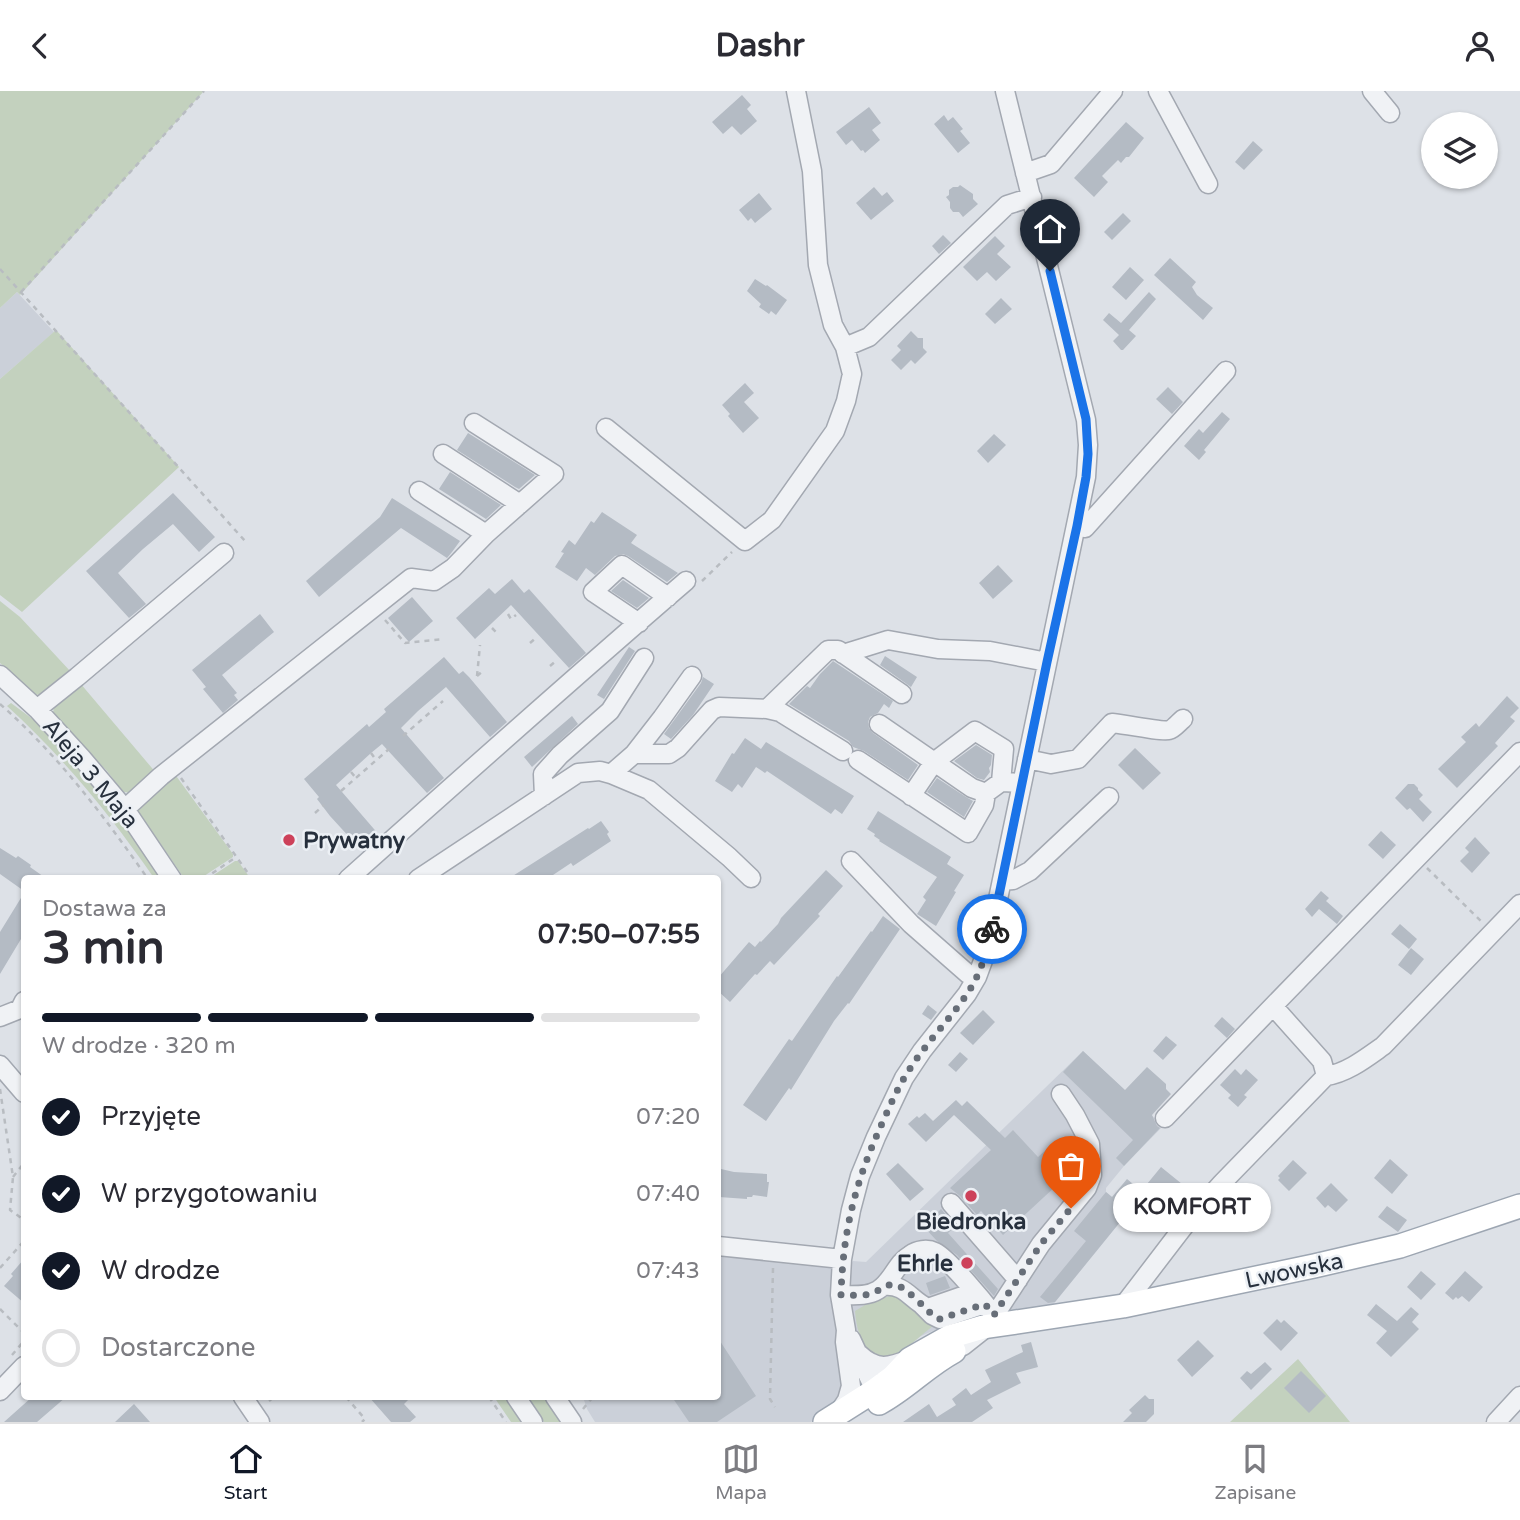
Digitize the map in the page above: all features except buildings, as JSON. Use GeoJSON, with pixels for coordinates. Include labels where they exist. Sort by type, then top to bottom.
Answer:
{"type":"FeatureCollection","features":[{"type":"Feature","properties":{"kind":"main road","name":"Lwowska"},"geometry":{"type":"LineString","coordinates":[[857,1409],[892,1396],[932,1364],[962,1346],[1063,1316],[1123,1306],[1400,1246],[1520,1206]]}},
{"type":"Feature","properties":{"kind":"main road","name":"Lwowska"},"geometry":{"type":"LineString","coordinates":[[857,1409],[910,1359],[991,1312],[1063,1316]]}},
{"type":"Feature","properties":{"kind":"street"},"geometry":{"type":"LineString","coordinates":[[606,428],[745,541],[772,520],[835,431],[852,374],[845,347],[833,325],[818,265],[812,171],[796,91]]}},
{"type":"Feature","properties":{"kind":"street"},"geometry":{"type":"LineString","coordinates":[[857,1409],[845,1342],[841,1295],[842,1259],[851,1210],[867,1156],[895,1095],[913,1063],[967,994],[977,977],[988,947],[1086,477],[1086,419],[1005,91]]}},
{"type":"Feature","properties":{"kind":"street"},"geometry":{"type":"LineString","coordinates":[[1026,173],[1051,164],[1113,91]]}},
{"type":"Feature","properties":{"kind":"street"},"geometry":{"type":"LineString","coordinates":[[1158,91],[1208,184]]}},
{"type":"Feature","properties":{"kind":"street"},"geometry":{"type":"LineString","coordinates":[[1372,91],[1390,113]]}},
{"type":"Feature","properties":{"kind":"street"},"geometry":{"type":"LineString","coordinates":[[845,347],[869,337],[1007,205],[1032,197]]}},
{"type":"Feature","properties":{"kind":"street"},"geometry":{"type":"LineString","coordinates":[[1077,526],[1085,528],[1226,371]]}},
{"type":"Feature","properties":{"kind":"street"},"geometry":{"type":"LineString","coordinates":[[125,809],[172,767],[411,578],[434,581],[453,568],[486,534],[554,474],[474,423]]}},
{"type":"Feature","properties":{"kind":"street"},"geometry":{"type":"LineString","coordinates":[[443,454],[520,504]]}},
{"type":"Feature","properties":{"kind":"street"},"geometry":{"type":"LineString","coordinates":[[419,491],[486,534]]}},
{"type":"Feature","properties":{"kind":"street"},"geometry":{"type":"LineString","coordinates":[[37,709],[225,553]]}},
{"type":"Feature","properties":{"kind":"street"},"geometry":{"type":"LineString","coordinates":[[639,623],[593,592],[622,565],[668,597]]}},
{"type":"Feature","properties":{"kind":"street"},"geometry":{"type":"LineString","coordinates":[[352,875],[686,581]]}},
{"type":"Feature","properties":{"kind":"street"},"geometry":{"type":"LineString","coordinates":[[844,655],[888,640],[938,649],[990,650],[1047,662]]}},
{"type":"Feature","properties":{"kind":"street"},"geometry":{"type":"LineString","coordinates":[[767,709],[828,650],[838,650],[902,694]]}},
{"type":"Feature","properties":{"kind":"street"},"geometry":{"type":"LineString","coordinates":[[544,796],[543,774],[560,755],[610,711],[644,658]]}},
{"type":"Feature","properties":{"kind":"street","name":"Aleja 3 Maja"},"geometry":{"type":"LineString","coordinates":[[0,675],[37,709],[81,757],[125,809],[169,875]]}},
{"type":"Feature","properties":{"kind":"street"},"geometry":{"type":"LineString","coordinates":[[611,774],[634,754],[692,676]]}},
{"type":"Feature","properties":{"kind":"street"},"geometry":{"type":"LineString","coordinates":[[634,754],[669,754],[719,706],[780,712],[968,833],[993,788],[1004,749],[975,731],[934,762],[911,796]]}},
{"type":"Feature","properties":{"kind":"street"},"geometry":{"type":"LineString","coordinates":[[1027,759],[1051,764],[1078,759],[1112,723],[1170,730],[1183,719]]}},
{"type":"Feature","properties":{"kind":"street"},"geometry":{"type":"LineString","coordinates":[[880,724],[972,788],[1022,783]]}},
{"type":"Feature","properties":{"kind":"street"},"geometry":{"type":"LineString","coordinates":[[1165,1118],[1520,752]]}},
{"type":"Feature","properties":{"kind":"street"},"geometry":{"type":"LineString","coordinates":[[424,875],[578,773],[600,771],[649,790],[751,878]]}},
{"type":"Feature","properties":{"kind":"street"},"geometry":{"type":"LineString","coordinates":[[1002,881],[1013,880],[1030,871],[1110,797]]}},
{"type":"Feature","properties":{"kind":"street"},"geometry":{"type":"LineString","coordinates":[[851,861],[911,924],[968,974],[977,977]]}},
{"type":"Feature","properties":{"kind":"street"},"geometry":{"type":"LineString","coordinates":[[1123,1306],[1188,1221],[1222,1182],[1326,1076],[1336,1075],[1383,1046],[1520,904]]}},
{"type":"Feature","properties":{"kind":"street"},"geometry":{"type":"LineString","coordinates":[[1273,1006],[1322,1061],[1326,1076]]}},
{"type":"Feature","properties":{"kind":"street"},"geometry":{"type":"LineString","coordinates":[[0,1017],[21,1007]]}},
{"type":"Feature","properties":{"kind":"street"},"geometry":{"type":"LineString","coordinates":[[0,1065],[21,1090]]}},
{"type":"Feature","properties":{"kind":"street"},"geometry":{"type":"LineString","coordinates":[[884,1286],[896,1285],[940,1319],[991,1312],[1018,1280],[1041,1244],[1084,1193],[1092,1175],[1090,1144],[1061,1094]]}},
{"type":"Feature","properties":{"kind":"street"},"geometry":{"type":"LineString","coordinates":[[951,1203],[1018,1280]]}},
{"type":"Feature","properties":{"kind":"street"},"geometry":{"type":"LineString","coordinates":[[721,1246],[842,1259]]}},
{"type":"Feature","properties":{"kind":"street"},"geometry":{"type":"LineString","coordinates":[[841,1295],[875,1292],[884,1286],[907,1256],[925,1250],[936,1252],[945,1260],[991,1312]]}},
{"type":"Feature","properties":{"kind":"street","name":"Lwowska"},"geometry":{"type":"LineString","coordinates":[[962,1346],[991,1312]]}},
{"type":"Feature","properties":{"kind":"street"},"geometry":{"type":"LineString","coordinates":[[846,1330],[855,1349],[857,1409]]}},
{"type":"Feature","properties":{"kind":"street","name":"Lwowska"},"geometry":{"type":"LineString","coordinates":[[855,1349],[867,1361],[877,1366],[893,1366],[910,1359]]}},
{"type":"Feature","properties":{"kind":"street"},"geometry":{"type":"LineString","coordinates":[[0,1391],[21,1369]]}},
{"type":"Feature","properties":{"kind":"street"},"geometry":{"type":"LineString","coordinates":[[850,1371],[850,1394],[857,1409]]}},
{"type":"Feature","properties":{"kind":"street"},"geometry":{"type":"LineString","coordinates":[[1496,1422],[1520,1396]]}},
{"type":"Feature","properties":{"kind":"street"},"geometry":{"type":"LineString","coordinates":[[245,1400],[260,1422]]}},
{"type":"Feature","properties":{"kind":"street"},"geometry":{"type":"LineString","coordinates":[[518,1400],[533,1422]]}},
{"type":"Feature","properties":{"kind":"street"},"geometry":{"type":"LineString","coordinates":[[559,1400],[578,1416]]}},
{"type":"Feature","properties":{"kind":"path"},"geometry":{"type":"LineString","coordinates":[[21,292],[204,91]]}},
{"type":"Feature","properties":{"kind":"path"},"geometry":{"type":"LineString","coordinates":[[0,269],[245,541]]}},
{"type":"Feature","properties":{"kind":"path"},"geometry":{"type":"LineString","coordinates":[[374,607],[405,643],[444,639]]}},
{"type":"Feature","properties":{"kind":"path"},"geometry":{"type":"LineString","coordinates":[[508,614],[511,619],[516,615]]}},
{"type":"Feature","properties":{"kind":"path"},"geometry":{"type":"LineString","coordinates":[[492,628],[496,632]]}},
{"type":"Feature","properties":{"kind":"path"},"geometry":{"type":"LineString","coordinates":[[530,643],[537,637]]}},
{"type":"Feature","properties":{"kind":"path"},"geometry":{"type":"LineString","coordinates":[[480,645],[477,676],[484,670]]}},
{"type":"Feature","properties":{"kind":"path"},"geometry":{"type":"LineString","coordinates":[[550,666],[556,661]]}},
{"type":"Feature","properties":{"kind":"path"},"geometry":{"type":"LineString","coordinates":[[403,736],[443,701]]}},
{"type":"Feature","properties":{"kind":"path"},"geometry":{"type":"LineString","coordinates":[[0,704],[32,734],[74,781],[107,821],[145,875]]}},
{"type":"Feature","properties":{"kind":"path"},"geometry":{"type":"LineString","coordinates":[[341,791],[389,749]]}},
{"type":"Feature","properties":{"kind":"path"},"geometry":{"type":"LineString","coordinates":[[371,753],[376,760]]}},
{"type":"Feature","properties":{"kind":"path"},"geometry":{"type":"LineString","coordinates":[[172,767],[249,875]]}},
{"type":"Feature","properties":{"kind":"path"},"geometry":{"type":"LineString","coordinates":[[351,772],[356,778]]}},
{"type":"Feature","properties":{"kind":"path"},"geometry":{"type":"LineString","coordinates":[[315,813],[324,805]]}},
{"type":"Feature","properties":{"kind":"path"},"geometry":{"type":"LineString","coordinates":[[210,875],[237,857]]}},
{"type":"Feature","properties":{"kind":"path"},"geometry":{"type":"LineString","coordinates":[[1418,858],[1492,932]]}},
{"type":"Feature","properties":{"kind":"path"},"geometry":{"type":"LineString","coordinates":[[0,1089],[13,1177],[10,1210],[21,1218]]}},
{"type":"Feature","properties":{"kind":"path"},"geometry":{"type":"LineString","coordinates":[[13,1177],[21,1167]]}},
{"type":"Feature","properties":{"kind":"path"},"geometry":{"type":"LineString","coordinates":[[0,1268],[21,1244]]}},
{"type":"Feature","properties":{"kind":"path"},"geometry":{"type":"LineString","coordinates":[[775,1252],[770,1399],[775,1407]]}},
{"type":"Feature","properties":{"kind":"path"},"geometry":{"type":"LineString","coordinates":[[0,1309],[21,1330]]}},
{"type":"Feature","properties":{"kind":"path"},"geometry":{"type":"LineString","coordinates":[[349,1400],[365,1419],[362,1422]]}},
{"type":"Feature","properties":{"kind":"path"},"geometry":{"type":"LineString","coordinates":[[491,1400],[506,1422]]}},
{"type":"Feature","properties":{"kind":"path"},"geometry":{"type":"LineString","coordinates":[[578,1416],[589,1400]]}},
{"type":"Feature","properties":{"kind":"shaded area"},"geometry":{"type":"Polygon","coordinates":[[[17,292],[54,332],[0,379],[0,308],[17,292]]]}},
{"type":"Feature","properties":{"kind":"shaded area"},"geometry":{"type":"Polygon","coordinates":[[[1083,1051],[1163,1126],[1106,1188],[1106,1192],[1129,1211],[1052,1306],[1027,1313],[980,1315],[921,1336],[811,1422],[595,1422],[587,1409],[584,1400],[721,1400],[721,1252],[849,1266],[853,1261],[866,1262],[1083,1051]]]}},
{"type":"Feature","properties":{"kind":"green space"},"geometry":{"type":"Polygon","coordinates":[[[0,91],[204,91],[20,295],[17,292],[0,308],[0,91]]]}},
{"type":"Feature","properties":{"kind":"green space"},"geometry":{"type":"Polygon","coordinates":[[[56,330],[179,467],[22,612],[0,595],[0,379],[56,330]]]}},
{"type":"Feature","properties":{"kind":"green space"},"geometry":{"type":"Polygon","coordinates":[[[0,601],[20,617],[71,672],[44,694],[35,695],[0,663],[0,601]]]}},
{"type":"Feature","properties":{"kind":"green space"},"geometry":{"type":"Polygon","coordinates":[[[80,683],[157,774],[131,793],[120,788],[53,714],[54,706],[80,683]]]}},
{"type":"Feature","properties":{"kind":"green space"},"geometry":{"type":"Polygon","coordinates":[[[11,703],[42,726],[114,807],[162,875],[152,875],[86,788],[7,706],[11,703]]]}},
{"type":"Feature","properties":{"kind":"green space"},"geometry":{"type":"Polygon","coordinates":[[[174,773],[233,857],[206,875],[182,875],[138,811],[141,803],[174,773]]]}},
{"type":"Feature","properties":{"kind":"green space"},"geometry":{"type":"Polygon","coordinates":[[[238,861],[248,875],[214,875],[238,861]]]}},
{"type":"Feature","properties":{"kind":"green space"},"geometry":{"type":"Polygon","coordinates":[[[892,1295],[901,1296],[933,1326],[898,1352],[880,1357],[864,1344],[855,1311],[892,1295]]]}},
{"type":"Feature","properties":{"kind":"green space"},"geometry":{"type":"Polygon","coordinates":[[[1298,1359],[1350,1422],[1230,1422],[1298,1359]]]}},
{"type":"Feature","properties":{"kind":"green space"},"geometry":{"type":"Polygon","coordinates":[[[496,1400],[510,1400],[525,1422],[511,1422],[496,1400]]]}},
{"type":"Feature","properties":{"kind":"green space"},"geometry":{"type":"Polygon","coordinates":[[[529,1400],[547,1400],[562,1422],[544,1422],[529,1400]]]}},
{"type":"Feature","properties":{"kind":"way so far"},"geometry":{"type":"LineString","coordinates":[[992,929],[977,977],[904,1078],[867,1156],[851,1210],[842,1259],[841,1295],[866,1294],[884,1286],[896,1285],[936,1318],[985,1304],[994,1315],[1031,1257],[1071,1208]]}},
{"type":"Feature","properties":{"kind":"place","name":"Prywatny"},"geometry":{"type":"Point","coordinates":[289,840]}},
{"type":"Feature","properties":{"kind":"place","name":"Biedronka"},"geometry":{"type":"Point","coordinates":[971,1196]}},
{"type":"Feature","properties":{"kind":"place","name":"KOMFORT"},"geometry":{"type":"Point","coordinates":[1071,1208]}},
{"type":"Feature","properties":{"kind":"place","name":"Ehrle"},"geometry":{"type":"Point","coordinates":[967,1263]}},
{"type":"Feature","properties":{"kind":"route"},"geometry":{"type":"LineString","coordinates":[[992,929],[1086,477],[1086,419],[1050,271]]}}]}
